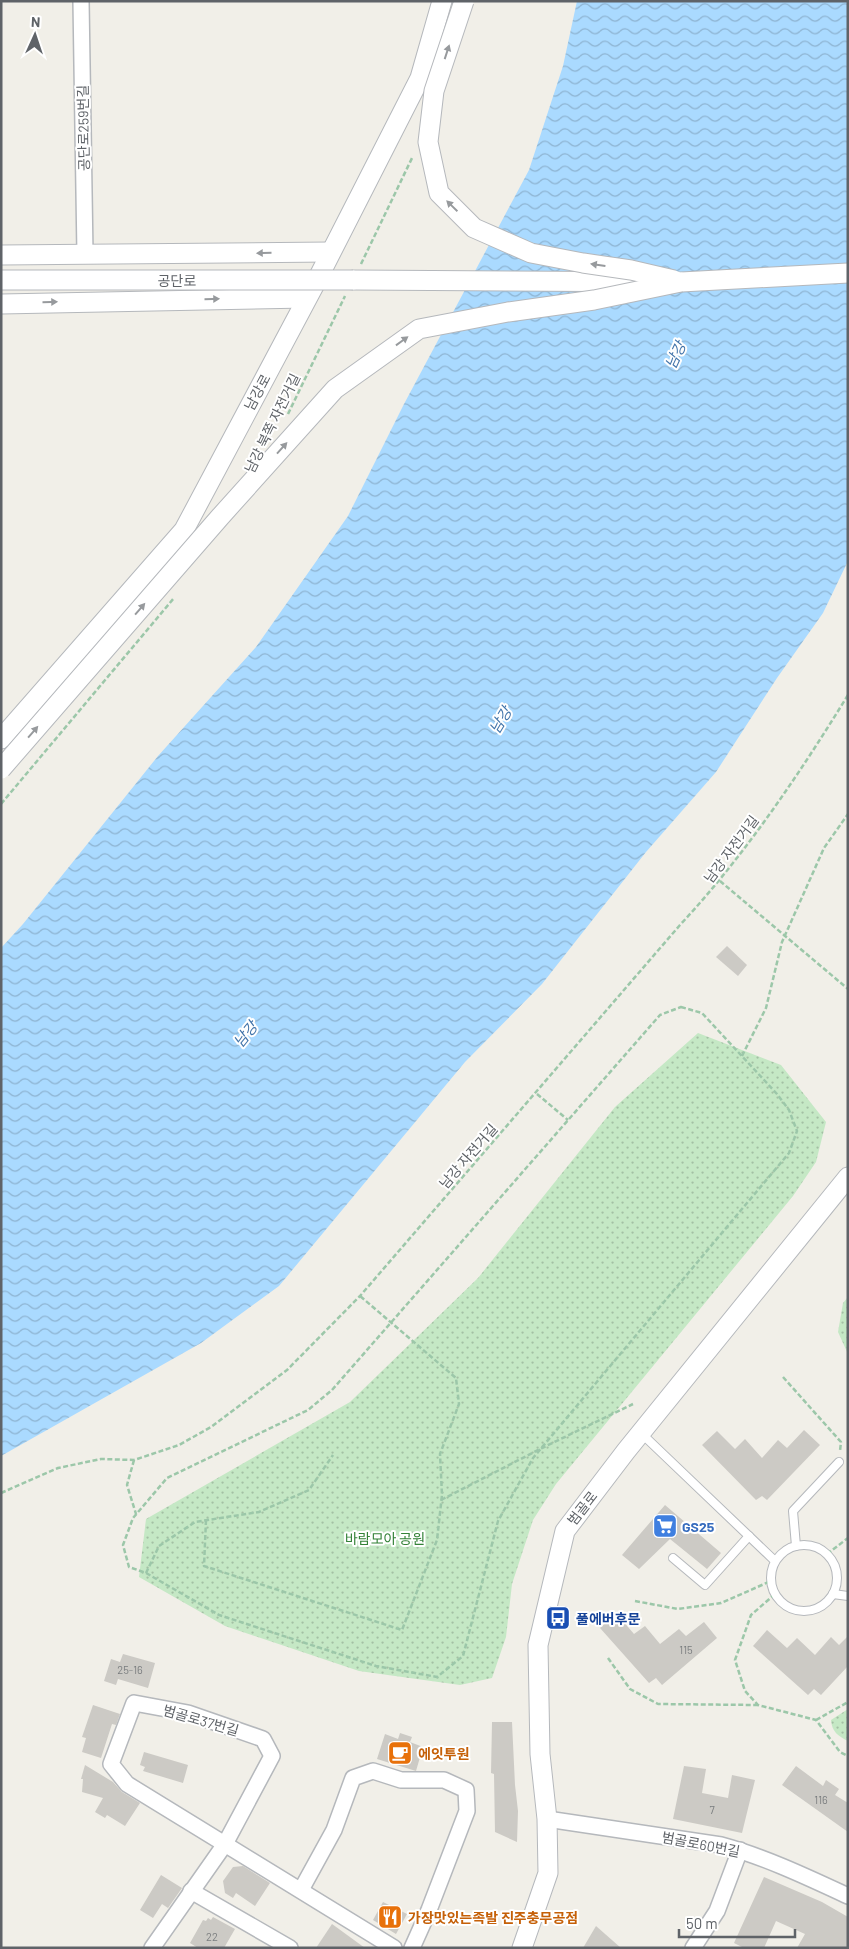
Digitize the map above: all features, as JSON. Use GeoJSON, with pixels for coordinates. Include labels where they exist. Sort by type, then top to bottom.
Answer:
{"type":"FeatureCollection","features":[{"type":"Feature","properties":{"kind":"street","name":"공단로259번길"},"geometry":{"type":"LineString","coordinates":[[81,1],[85,255]]}},
{"type":"Feature","properties":{"kind":"street","name":"남강로"},"geometry":{"type":"LineString","coordinates":[[1,739],[184,530],[420,78],[442,1]]}},
{"type":"Feature","properties":{"kind":"street"},"geometry":{"type":"LineString","coordinates":[[464,1],[434,91],[428,142],[439,193],[474,228],[531,253],[631,270],[680,282]]}},
{"type":"Feature","properties":{"kind":"street"},"geometry":{"type":"LineString","coordinates":[[283,297],[294,289],[299,270],[299,262],[292,252]]}},
{"type":"Feature","properties":{"kind":"street"},"geometry":{"type":"LineString","coordinates":[[1,255],[330,252]]}},
{"type":"Feature","properties":{"kind":"street"},"geometry":{"type":"LineString","coordinates":[[1,769],[220,517],[335,389],[418,329],[508,312],[594,300],[680,282],[848,273]]}},
{"type":"Feature","properties":{"kind":"street","name":"공단로"},"geometry":{"type":"LineString","coordinates":[[1,280],[680,282]]}},
{"type":"Feature","properties":{"kind":"street"},"geometry":{"type":"LineString","coordinates":[[1,304],[306,298]]}},
{"type":"Feature","properties":{"kind":"street","name":"범골로"},"geometry":{"type":"LineString","coordinates":[[522,1948],[548,1873],[547,1818],[540,1754],[538,1645],[565,1531],[641,1433],[848,1178]]}},
{"type":"Feature","properties":{"kind":"street","name":"범골로37번길"},"geometry":{"type":"LineString","coordinates":[[152,1948],[225,1844],[272,1756],[263,1739],[188,1713],[134,1703],[111,1764],[128,1784],[225,1844],[301,1890],[394,1948]]}},
{"type":"Feature","properties":{"kind":"street"},"geometry":{"type":"LineString","coordinates":[[301,1890],[334,1830],[354,1778],[373,1770],[402,1780],[444,1780],[466,1790],[467,1811],[429,1910],[412,1948]]}},
{"type":"Feature","properties":{"kind":"street","name":"범골로60번길"},"geometry":{"type":"LineString","coordinates":[[547,1818],[722,1845],[807,1876],[848,1896]]}},
{"type":"Feature","properties":{"kind":"street"},"geometry":{"type":"LineString","coordinates":[[693,1948],[717,1911],[740,1850]]}},
{"type":"Feature","properties":{"kind":"street"},"geometry":{"type":"LineString","coordinates":[[191,1891],[274,1944],[290,1948]]}},
{"type":"Feature","properties":{"kind":"lane"},"geometry":{"type":"LineString","coordinates":[[641,1433],[775,1561]]}},
{"type":"Feature","properties":{"kind":"lane"},"geometry":{"type":"LineString","coordinates":[[796,1546],[793,1511],[839,1462]]}},
{"type":"Feature","properties":{"kind":"lane"},"geometry":{"type":"LineString","coordinates":[[673,1558],[705,1585],[749,1536]]}},
{"type":"Feature","properties":{"kind":"lane"},"geometry":{"type":"LineString","coordinates":[[796,1546],[812,1546],[827,1554],[833,1562],[837,1573],[833,1594],[826,1602],[818,1608],[808,1611],[797,1610],[787,1606],[775,1594],[771,1581],[771,1571],[775,1561],[788,1549],[796,1546]]}},
{"type":"Feature","properties":{"kind":"lane"},"geometry":{"type":"LineString","coordinates":[[833,1594],[848,1596]]}},
{"type":"Feature","properties":{"kind":"path","name":"남강 북쪽 자전거길"},"geometry":{"type":"LineString","coordinates":[[288,414],[417,148]]}},
{"type":"Feature","properties":{"kind":"path"},"geometry":{"type":"LineString","coordinates":[[1,804],[174,598]]}},
{"type":"Feature","properties":{"kind":"path","name":"남강 자전거길"},"geometry":{"type":"LineString","coordinates":[[1,1493],[58,1468],[101,1459],[134,1460],[179,1445],[211,1427],[287,1370],[360,1296],[720,881],[760,829],[848,695]]}},
{"type":"Feature","properties":{"kind":"path"},"geometry":{"type":"LineString","coordinates":[[742,1056],[766,1008],[785,935],[824,848],[848,814]]}},
{"type":"Feature","properties":{"kind":"path"},"geometry":{"type":"LineString","coordinates":[[720,881],[848,989]]}},
{"type":"Feature","properties":{"kind":"path"},"geometry":{"type":"LineString","coordinates":[[681,1007],[702,1013],[742,1056],[789,1110],[797,1131],[790,1153],[533,1458],[498,1521],[463,1656],[437,1677],[376,1666],[219,1615],[146,1573],[130,1567],[123,1545],[136,1514],[167,1478],[308,1410],[332,1390],[660,1015],[681,1007]]}},
{"type":"Feature","properties":{"kind":"path"},"geometry":{"type":"LineString","coordinates":[[536,1094],[568,1120]]}},
{"type":"Feature","properties":{"kind":"path"},"geometry":{"type":"LineString","coordinates":[[206,1520],[204,1566],[402,1630],[437,1540],[441,1500],[440,1454],[459,1404],[456,1378],[360,1296]]}},
{"type":"Feature","properties":{"kind":"path"},"geometry":{"type":"LineString","coordinates":[[783,1377],[841,1442],[839,1462]]}},
{"type":"Feature","properties":{"kind":"path"},"geometry":{"type":"LineString","coordinates":[[441,1500],[542,1448],[634,1404]]}},
{"type":"Feature","properties":{"kind":"path"},"geometry":{"type":"LineString","coordinates":[[146,1573],[159,1546],[196,1522],[259,1512],[309,1490],[333,1455]]}},
{"type":"Feature","properties":{"kind":"path"},"geometry":{"type":"LineString","coordinates":[[134,1460],[127,1485],[136,1514]]}},
{"type":"Feature","properties":{"kind":"path"},"geometry":{"type":"LineString","coordinates":[[827,1554],[848,1538]]}},
{"type":"Feature","properties":{"kind":"path"},"geometry":{"type":"LineString","coordinates":[[635,1601],[678,1609],[721,1603],[771,1581]]}},
{"type":"Feature","properties":{"kind":"path"},"geometry":{"type":"LineString","coordinates":[[758,1705],[745,1691],[735,1660],[751,1614],[775,1594]]}},
{"type":"Feature","properties":{"kind":"path"},"geometry":{"type":"LineString","coordinates":[[608,1658],[630,1689],[658,1704],[758,1705],[816,1720],[840,1752],[848,1756]]}},
{"type":"Feature","properties":{"kind":"path"},"geometry":{"type":"LineString","coordinates":[[816,1720],[848,1702]]}},
{"type":"Feature","properties":{"kind":"green space","name":"바람모아 공원"},"geometry":{"type":"Polygon","coordinates":[[[698,1033],[781,1065],[826,1122],[816,1162],[793,1196],[556,1484],[533,1520],[512,1584],[506,1637],[492,1678],[460,1685],[359,1671],[225,1626],[139,1577],[146,1519],[350,1402],[478,1278],[615,1107],[698,1033]]]}},
{"type":"Feature","properties":{"kind":"green space"},"geometry":{"type":"Polygon","coordinates":[[[848,1297],[848,1354],[838,1332],[843,1303],[848,1297]]]}},
{"type":"Feature","properties":{"kind":"green space"},"geometry":{"type":"Polygon","coordinates":[[[848,1709],[848,1741],[836,1733],[831,1720],[848,1709]]]}},
{"type":"Feature","properties":{"kind":"water","name":"남강"},"geometry":{"type":"Polygon","coordinates":[[[577,1],[848,1],[848,561],[823,613],[777,678],[716,772],[646,852],[542,984],[465,1062],[279,1286],[201,1343],[1,1456],[1,948],[23,924],[158,756],[256,647],[348,516],[404,404],[529,170],[563,66],[577,1]]]}},
{"type":"Feature","properties":{"kind":"building"},"geometry":{"type":"Polygon","coordinates":[[[727,946],[747,965],[738,976],[716,957],[727,946]]]}},
{"type":"Feature","properties":{"kind":"building"},"geometry":{"type":"Polygon","coordinates":[[[804,1430],[820,1445],[767,1500],[762,1496],[756,1500],[702,1445],[717,1431],[735,1449],[745,1439],[762,1458],[778,1440],[787,1448],[804,1430]]]}},
{"type":"Feature","properties":{"kind":"building"},"geometry":{"type":"Polygon","coordinates":[[[665,1505],[721,1553],[707,1569],[670,1539],[639,1569],[622,1555],[665,1505]]]}},
{"type":"Feature","properties":{"kind":"building"},"geometry":{"type":"Polygon","coordinates":[[[616,1613],[634,1634],[645,1626],[660,1644],[679,1629],[686,1636],[704,1622],[717,1638],[662,1685],[656,1678],[649,1683],[600,1628],[616,1613]]]}},
{"type":"Feature","properties":{"kind":"building"},"geometry":{"type":"Polygon","coordinates":[[[767,1630],[787,1648],[797,1638],[815,1655],[831,1637],[839,1645],[848,1636],[848,1666],[821,1695],[814,1689],[808,1695],[753,1646],[767,1630]]]}},
{"type":"Feature","properties":{"kind":"building"},"geometry":{"type":"Polygon","coordinates":[[[123,1654],[155,1663],[148,1688],[118,1679],[116,1685],[104,1681],[111,1659],[120,1662],[123,1654]]]}},
{"type":"Feature","properties":{"kind":"building"},"geometry":{"type":"Polygon","coordinates":[[[93,1705],[120,1714],[116,1725],[112,1724],[101,1758],[82,1752],[86,1738],[82,1737],[93,1705]]]}},
{"type":"Feature","properties":{"kind":"building"},"geometry":{"type":"Polygon","coordinates":[[[492,1722],[512,1722],[518,1811],[517,1842],[495,1832],[494,1774],[491,1773],[492,1722]]]}},
{"type":"Feature","properties":{"kind":"building","name":"에잇투원"},"geometry":{"type":"Polygon","coordinates":[[[400,1733],[412,1737],[410,1742],[423,1747],[416,1771],[377,1759],[385,1734],[398,1739],[400,1733]]]}},
{"type":"Feature","properties":{"kind":"building"},"geometry":{"type":"Polygon","coordinates":[[[144,1752],[188,1765],[183,1783],[143,1771],[145,1767],[140,1765],[144,1752]]]}},
{"type":"Feature","properties":{"kind":"building"},"geometry":{"type":"Polygon","coordinates":[[[85,1765],[113,1782],[122,1792],[140,1803],[125,1826],[107,1815],[105,1818],[95,1812],[103,1798],[82,1792],[83,1779],[81,1779],[85,1765]]]}},
{"type":"Feature","properties":{"kind":"building"},"geometry":{"type":"Polygon","coordinates":[[[684,1766],[706,1769],[702,1793],[728,1798],[732,1775],[755,1780],[742,1833],[673,1819],[684,1766]]]}},
{"type":"Feature","properties":{"kind":"building"},"geometry":{"type":"Polygon","coordinates":[[[796,1766],[823,1786],[826,1780],[839,1789],[835,1795],[848,1803],[848,1832],[782,1785],[796,1766]]]}},
{"type":"Feature","properties":{"kind":"building"},"geometry":{"type":"Polygon","coordinates":[[[243,1866],[270,1883],[255,1906],[236,1893],[233,1898],[225,1893],[223,1881],[233,1867],[243,1866]]]}},
{"type":"Feature","properties":{"kind":"building"},"geometry":{"type":"Polygon","coordinates":[[[161,1875],[182,1888],[168,1908],[162,1904],[153,1918],[140,1910],[161,1875]]]}},
{"type":"Feature","properties":{"kind":"building"},"geometry":{"type":"Polygon","coordinates":[[[764,1877],[822,1902],[848,1917],[848,1948],[797,1948],[805,1934],[776,1921],[764,1948],[744,1948],[734,1943],[764,1877]]]}},
{"type":"Feature","properties":{"kind":"building","name":"가장맛있는족발 진주충무공점"},"geometry":{"type":"Polygon","coordinates":[[[383,1902],[407,1914],[396,1934],[373,1920],[383,1902]]]}},
{"type":"Feature","properties":{"kind":"building"},"geometry":{"type":"Polygon","coordinates":[[[213,1917],[235,1929],[224,1948],[198,1948],[190,1943],[203,1920],[206,1921],[208,1918],[211,1920],[213,1917]]]}},
{"type":"Feature","properties":{"kind":"building"},"geometry":{"type":"Polygon","coordinates":[[[332,1924],[365,1948],[316,1948],[332,1924]]]}},
{"type":"Feature","properties":{"kind":"building"},"geometry":{"type":"Polygon","coordinates":[[[596,1926],[621,1948],[583,1948],[596,1926]]]}},
{"type":"Feature","properties":{"kind":"place","name":"GS25"},"geometry":{"type":"Point","coordinates":[665,1526]}},
{"type":"Feature","properties":{"kind":"place","name":"풀에버후문"},"geometry":{"type":"Point","coordinates":[558,1618]}},
{"type":"Feature","properties":{"kind":"place","name":"에잇투원"},"geometry":{"type":"Point","coordinates":[400,1753]}},
{"type":"Feature","properties":{"kind":"place","name":"가장맛있는족발 진주충무공점"},"geometry":{"type":"Point","coordinates":[390,1917]}}]}
